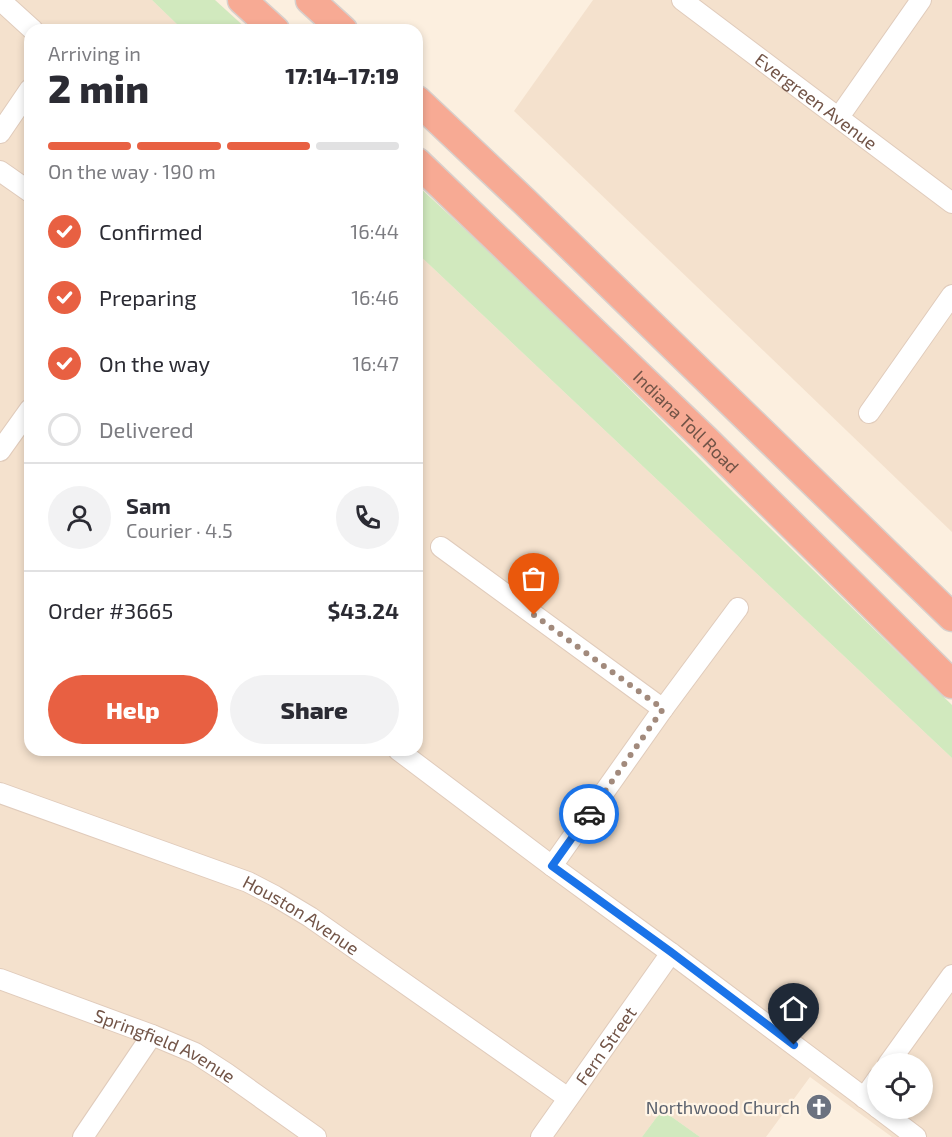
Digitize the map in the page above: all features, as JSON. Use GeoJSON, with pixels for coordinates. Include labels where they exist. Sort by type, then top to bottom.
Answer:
{"type":"FeatureCollection","features":[{"type":"Feature","properties":{"kind":"highway"},"geometry":{"type":"LineString","coordinates":[[242,0],[268,24]]}},
{"type":"Feature","properties":{"kind":"highway"},"geometry":{"type":"LineString","coordinates":[[310,0],[336,24]]}},
{"type":"Feature","properties":{"kind":"highway"},"geometry":{"type":"LineString","coordinates":[[423,106],[551,226],[952,617]]}},
{"type":"Feature","properties":{"kind":"highway","name":"Indiana Toll Road"},"geometry":{"type":"LineString","coordinates":[[423,168],[706,441],[952,684]]}},
{"type":"Feature","properties":{"kind":"street"},"geometry":{"type":"LineString","coordinates":[[0,0],[26,24]]}},
{"type":"Feature","properties":{"kind":"street","name":"Evergreen Avenue"},"geometry":{"type":"LineString","coordinates":[[682,0],[952,202]]}},
{"type":"Feature","properties":{"kind":"street"},"geometry":{"type":"LineString","coordinates":[[839,117],[921,0]]}},
{"type":"Feature","properties":{"kind":"street"},"geometry":{"type":"LineString","coordinates":[[0,133],[24,98]]}},
{"type":"Feature","properties":{"kind":"street"},"geometry":{"type":"LineString","coordinates":[[0,171],[24,188]]}},
{"type":"Feature","properties":{"kind":"street"},"geometry":{"type":"LineString","coordinates":[[869,413],[952,295]]}},
{"type":"Feature","properties":{"kind":"street"},"geometry":{"type":"LineString","coordinates":[[0,451],[24,417]]}},
{"type":"Feature","properties":{"kind":"street"},"geometry":{"type":"LineString","coordinates":[[441,547],[663,709]]}},
{"type":"Feature","properties":{"kind":"street"},"geometry":{"type":"LineString","coordinates":[[552,866],[738,608]]}},
{"type":"Feature","properties":{"kind":"street"},"geometry":{"type":"LineString","coordinates":[[406,756],[867,1100]]}},
{"type":"Feature","properties":{"kind":"street","name":"Houston Avenue"},"geometry":{"type":"LineString","coordinates":[[0,793],[248,882],[310,917],[568,1098]]}},
{"type":"Feature","properties":{"kind":"street","name":"Fern Street"},"geometry":{"type":"LineString","coordinates":[[541,1137],[671,952]]}},
{"type":"Feature","properties":{"kind":"street"},"geometry":{"type":"LineString","coordinates":[[896,1053],[952,975]]}},
{"type":"Feature","properties":{"kind":"street","name":"Springfield Avenue"},"geometry":{"type":"LineString","coordinates":[[0,979],[195,1053],[316,1137]]}},
{"type":"Feature","properties":{"kind":"street"},"geometry":{"type":"LineString","coordinates":[[82,1137],[152,1035]]}},
{"type":"Feature","properties":{"kind":"street"},"geometry":{"type":"LineString","coordinates":[[892,1119],[916,1137]]}},
{"type":"Feature","properties":{"kind":"shaded area"},"geometry":{"type":"Polygon","coordinates":[[[0,0],[152,0],[177,24],[24,24],[24,756],[423,756],[423,259],[952,758],[952,1137],[892,1137],[867,1119],[933,1119],[933,1053],[867,1053],[867,1119],[810,1077],[766,1137],[700,1137],[662,1110],[642,1137],[0,1137],[0,0]]]}},
{"type":"Feature","properties":{"kind":"shaded area"},"geometry":{"type":"Polygon","coordinates":[[[593,0],[952,0],[952,532],[514,111],[593,0]]]}},
{"type":"Feature","properties":{"kind":"green space"},"geometry":{"type":"Polygon","coordinates":[[[152,0],[215,0],[241,24],[177,24],[152,0]]]}},
{"type":"Feature","properties":{"kind":"green space"},"geometry":{"type":"Polygon","coordinates":[[[423,191],[527,287],[952,705],[952,758],[423,259],[423,191]]]}},
{"type":"Feature","properties":{"kind":"green space"},"geometry":{"type":"Polygon","coordinates":[[[662,1110],[700,1137],[642,1137],[662,1110]]]}},
{"type":"Feature","properties":{"kind":"way so far"},"geometry":{"type":"LineString","coordinates":[[534,615],[663,709],[589,814]]}},
{"type":"Feature","properties":{"kind":"place","name":"Northwood Church"},"geometry":{"type":"Point","coordinates":[819,1107]}},
{"type":"Feature","properties":{"kind":"route"},"geometry":{"type":"LineString","coordinates":[[589,814],[552,866],[794,1045]]}}]}
